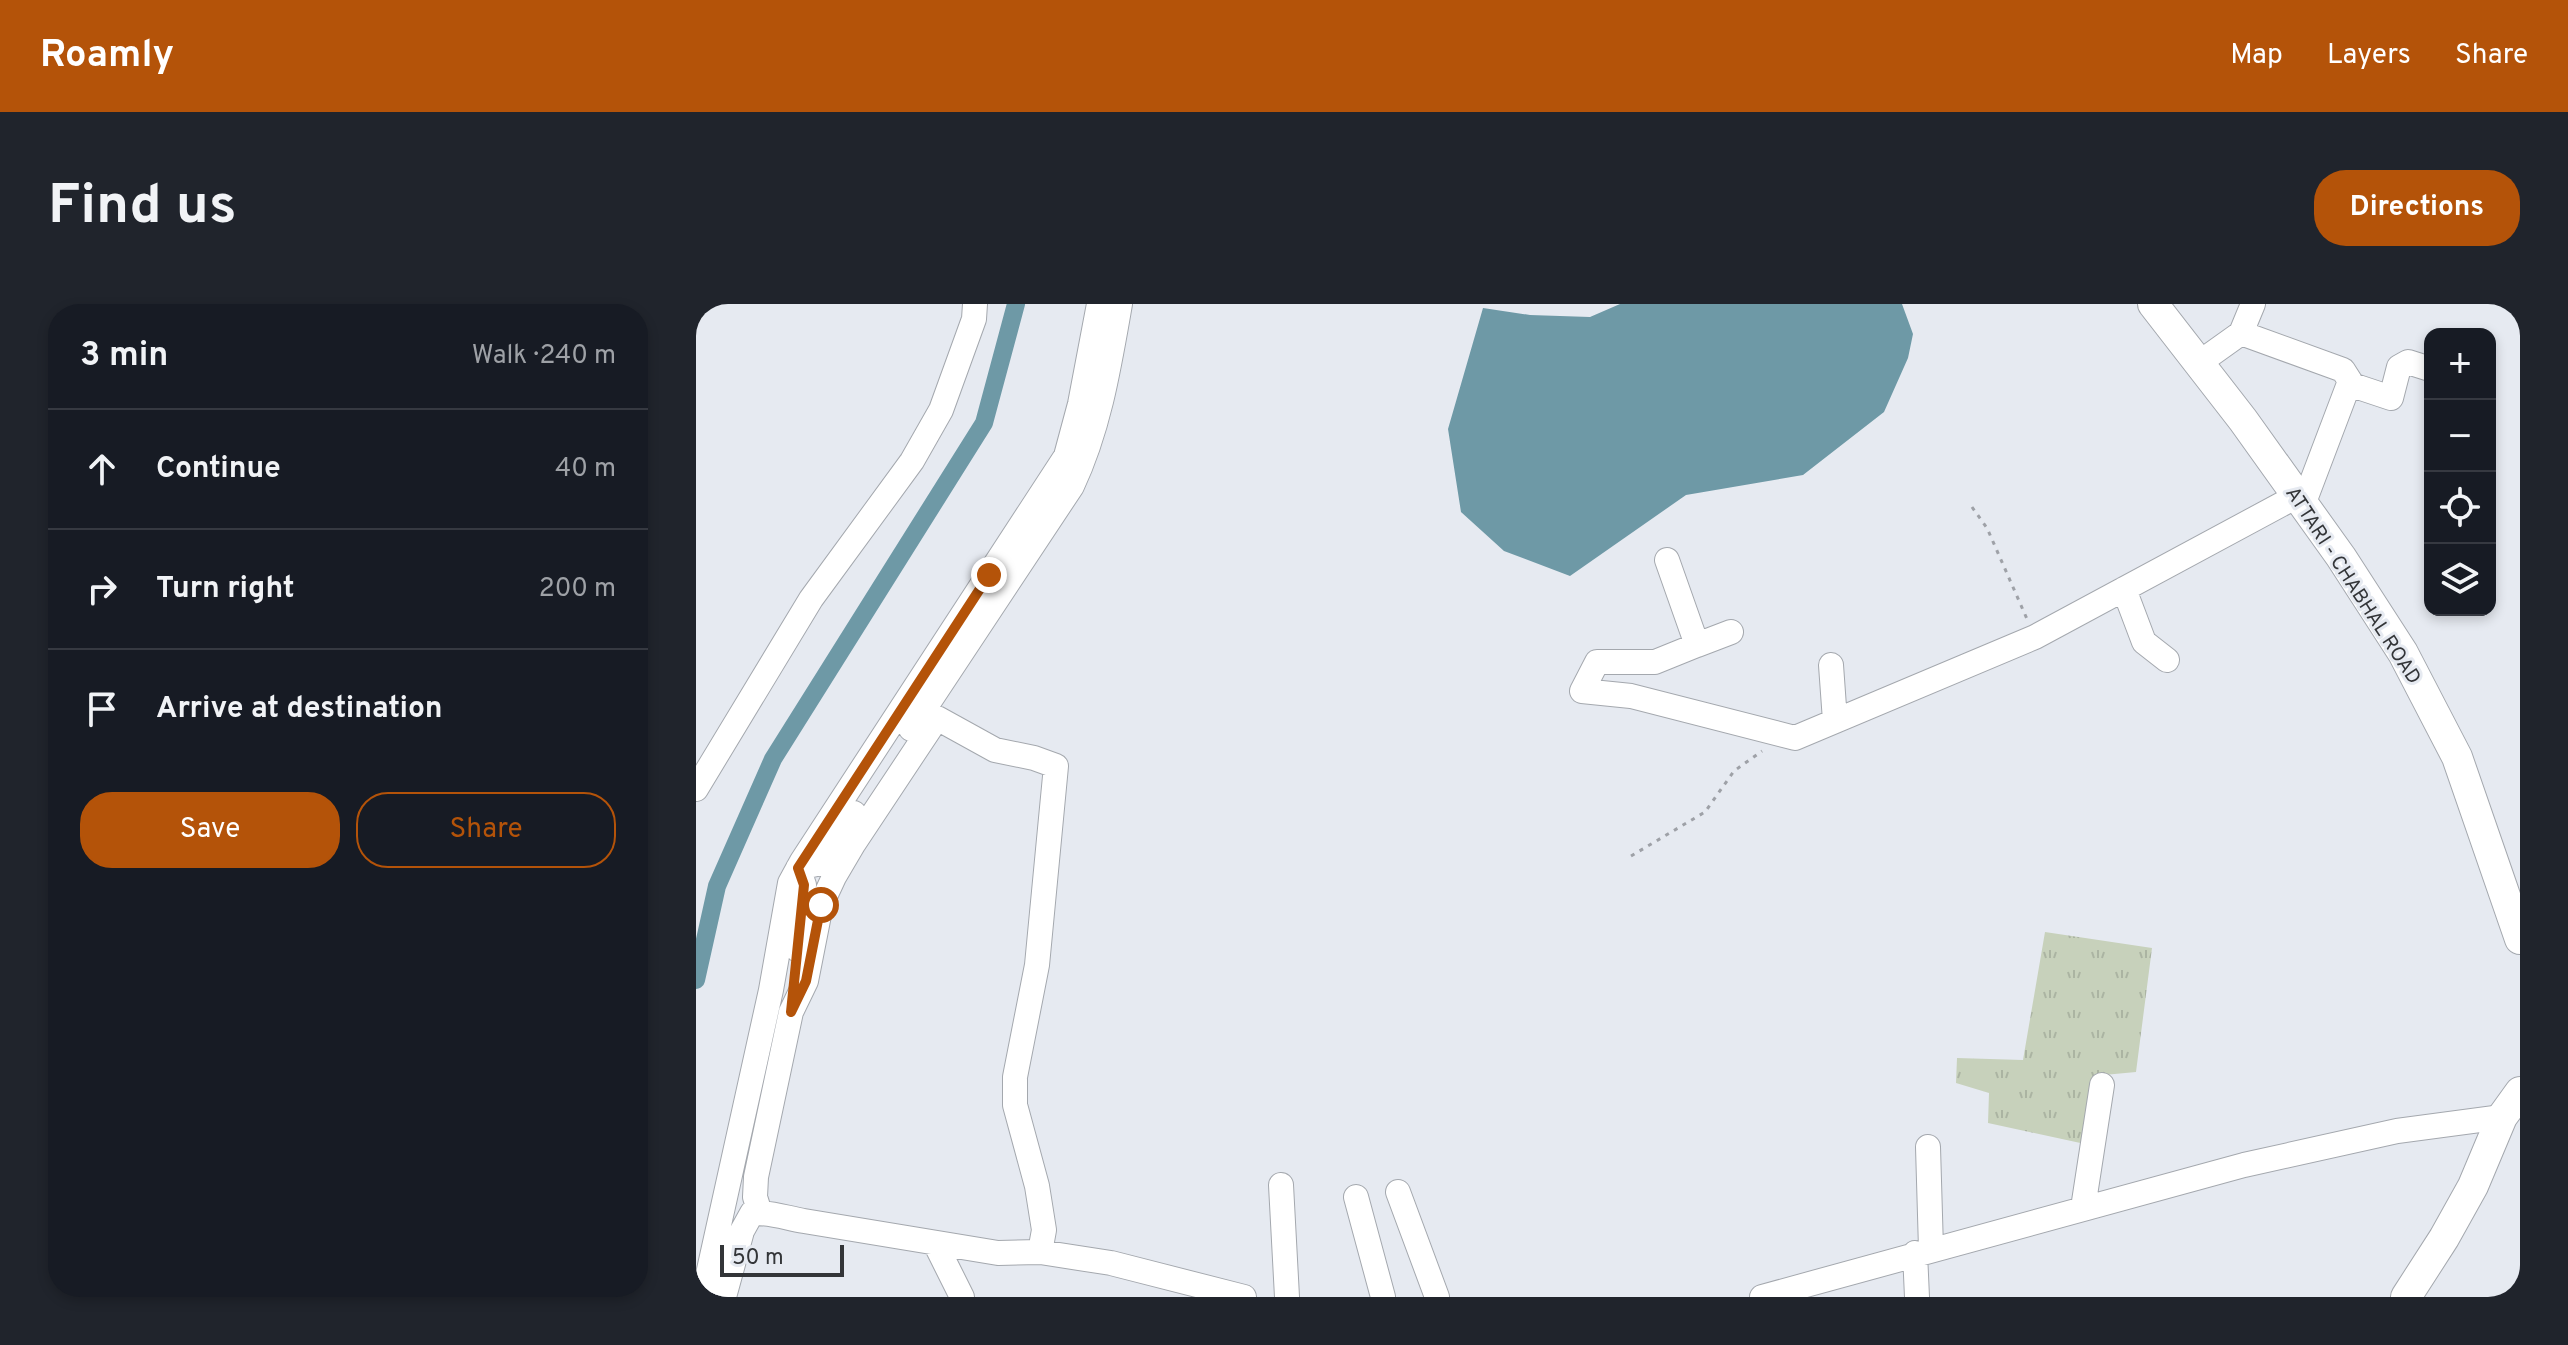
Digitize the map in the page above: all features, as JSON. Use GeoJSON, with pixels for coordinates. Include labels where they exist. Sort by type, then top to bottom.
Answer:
{"type":"FeatureCollection","features":[{"type":"Feature","properties":{"kind":"main road","name":"ATTARI - CHABHAL ROAD"},"geometry":{"type":"LineString","coordinates":[[2153,304],[2300,500],[2403,653],[2457,757],[2520,939]]}},
{"type":"Feature","properties":{"kind":"main road"},"geometry":{"type":"LineString","coordinates":[[2406,1297],[2473,1186],[2502,1117],[2520,1092]]}},
{"type":"Feature","properties":{"kind":"street"},"geometry":{"type":"LineString","coordinates":[[696,789],[811,599],[912,461],[941,410],[974,319],[975,304]]}},
{"type":"Feature","properties":{"kind":"street"},"geometry":{"type":"LineString","coordinates":[[703,1297],[771,990],[790,883],[1066,456],[1080,404],[1099,304]]}},
{"type":"Feature","properties":{"kind":"street"},"geometry":{"type":"LineString","coordinates":[[798,868],[821,863],[1072,486],[1086,456],[1106,385],[1120,304]]}},
{"type":"Feature","properties":{"kind":"street"},"geometry":{"type":"LineString","coordinates":[[2199,363],[2241,333],[2253,304]]}},
{"type":"Feature","properties":{"kind":"street"},"geometry":{"type":"LineString","coordinates":[[1731,632],[1655,662],[1597,662],[1582,691],[1631,696],[1795,738],[2035,637],[2300,500],[2350,381],[2343,370],[2241,333]]}},
{"type":"Feature","properties":{"kind":"street"},"geometry":{"type":"LineString","coordinates":[[2349,384],[2391,398],[2399,367],[2408,362],[2424,367]]}},
{"type":"Feature","properties":{"kind":"street"},"geometry":{"type":"LineString","coordinates":[[1667,560],[1697,645]]}},
{"type":"Feature","properties":{"kind":"street"},"geometry":{"type":"LineString","coordinates":[[2124,589],[2144,642],[2167,660]]}},
{"type":"Feature","properties":{"kind":"street"},"geometry":{"type":"LineString","coordinates":[[1831,665],[1835,721]]}},
{"type":"Feature","properties":{"kind":"street"},"geometry":{"type":"LineString","coordinates":[[791,1012],[806,981],[821,905],[834,877],[937,718],[995,750],[1056,766],[1037,965],[1015,1077],[1015,1105],[1037,1186],[1044,1230],[1040,1252]]}},
{"type":"Feature","properties":{"kind":"street"},"geometry":{"type":"LineString","coordinates":[[765,1212],[755,1197],[756,1177],[791,1012],[804,885],[798,868]]}},
{"type":"Feature","properties":{"kind":"street"},"geometry":{"type":"LineString","coordinates":[[2083,1208],[2102,1085]]}},
{"type":"Feature","properties":{"kind":"street"},"geometry":{"type":"LineString","coordinates":[[1762,1297],[2244,1165],[2397,1131],[2502,1117]]}},
{"type":"Feature","properties":{"kind":"street"},"geometry":{"type":"LineString","coordinates":[[1917,1297],[1923,1251],[1928,1147]]}},
{"type":"Feature","properties":{"kind":"street"},"geometry":{"type":"LineString","coordinates":[[1281,1185],[1287,1297]]}},
{"type":"Feature","properties":{"kind":"street"},"geometry":{"type":"LineString","coordinates":[[1398,1192],[1437,1297]]}},
{"type":"Feature","properties":{"kind":"street"},"geometry":{"type":"LineString","coordinates":[[1356,1197],[1383,1297]]}},
{"type":"Feature","properties":{"kind":"street"},"geometry":{"type":"LineString","coordinates":[[724,1297],[742,1231],[752,1213],[765,1212],[998,1253],[1040,1252],[1111,1263],[1244,1297]]}},
{"type":"Feature","properties":{"kind":"street"},"geometry":{"type":"LineString","coordinates":[[935,1243],[962,1297]]}},
{"type":"Feature","properties":{"kind":"path"},"geometry":{"type":"LineString","coordinates":[[1972,507],[1987,528],[2035,637]]}},
{"type":"Feature","properties":{"kind":"path"},"geometry":{"type":"LineString","coordinates":[[1631,856],[1705,812],[1734,771],[1765,749],[1795,738]]}},
{"type":"Feature","properties":{"kind":"green space"},"geometry":{"type":"Polygon","coordinates":[[[2045,932],[2152,948],[2136,1072],[2093,1076],[2085,1144],[1988,1123],[1989,1093],[1956,1083],[1957,1058],[2023,1060],[2045,932]]]}},
{"type":"Feature","properties":{"kind":"water"},"geometry":{"type":"Polygon","coordinates":[[[1620,304],[1902,304],[1913,334],[1908,358],[1884,412],[1803,475],[1686,495],[1570,576],[1504,551],[1461,512],[1448,429],[1483,308],[1530,315],[1590,317],[1620,304]]]}},
{"type":"Feature","properties":{"kind":"waterway"},"geometry":{"type":"LineString","coordinates":[[696,980],[717,886],[773,759],[984,423],[1016,304]]}},
{"type":"Feature","properties":{"kind":"route"},"geometry":{"type":"LineString","coordinates":[[821,905],[806,981],[791,1012],[804,885],[798,868],[989,575]]}}]}
